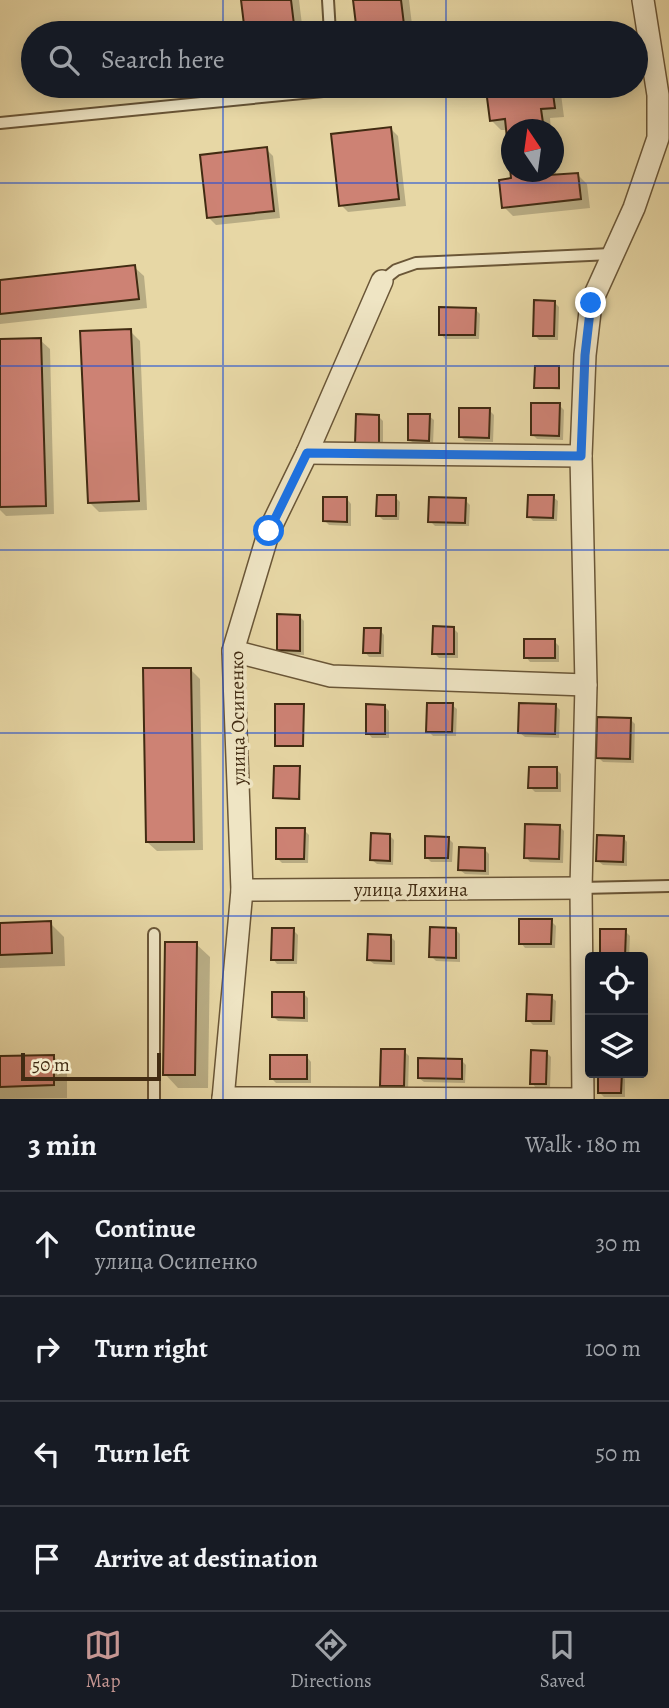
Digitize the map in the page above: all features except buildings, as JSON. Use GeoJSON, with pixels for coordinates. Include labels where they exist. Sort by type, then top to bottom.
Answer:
{"type":"FeatureCollection","features":[{"type":"Feature","properties":{"kind":"street"},"geometry":{"type":"LineString","coordinates":[[643,0],[646,21]]}},
{"type":"Feature","properties":{"kind":"street"},"geometry":{"type":"LineString","coordinates":[[223,1099],[583,1099],[581,888],[586,685],[581,456],[585,355],[591,303],[634,208],[658,138],[658,95],[648,32]]}},
{"type":"Feature","properties":{"kind":"street","name":"улица Осипенко"},"geometry":{"type":"LineString","coordinates":[[223,1099],[242,890],[233,652],[269,531],[307,453],[382,281]]}},
{"type":"Feature","properties":{"kind":"street"},"geometry":{"type":"LineString","coordinates":[[307,453],[581,456]]}},
{"type":"Feature","properties":{"kind":"street"},"geometry":{"type":"LineString","coordinates":[[233,652],[331,676],[586,685]]}},
{"type":"Feature","properties":{"kind":"street","name":"улица Ляхина"},"geometry":{"type":"LineString","coordinates":[[242,890],[581,888]]}},
{"type":"Feature","properties":{"kind":"lane"},"geometry":{"type":"LineString","coordinates":[[328,0],[329,21]]}},
{"type":"Feature","properties":{"kind":"lane"},"geometry":{"type":"LineString","coordinates":[[0,123],[252,98]]}},
{"type":"Feature","properties":{"kind":"lane"},"geometry":{"type":"LineString","coordinates":[[382,281],[396,270],[416,263],[611,254]]}},
{"type":"Feature","properties":{"kind":"lane"},"geometry":{"type":"LineString","coordinates":[[581,888],[669,886]]}},
{"type":"Feature","properties":{"kind":"lane"},"geometry":{"type":"LineString","coordinates":[[154,934],[154,1099]]}},
{"type":"Feature","properties":{"kind":"route"},"geometry":{"type":"LineString","coordinates":[[269,531],[307,453],[581,456],[585,355],[591,303]]}}]}
